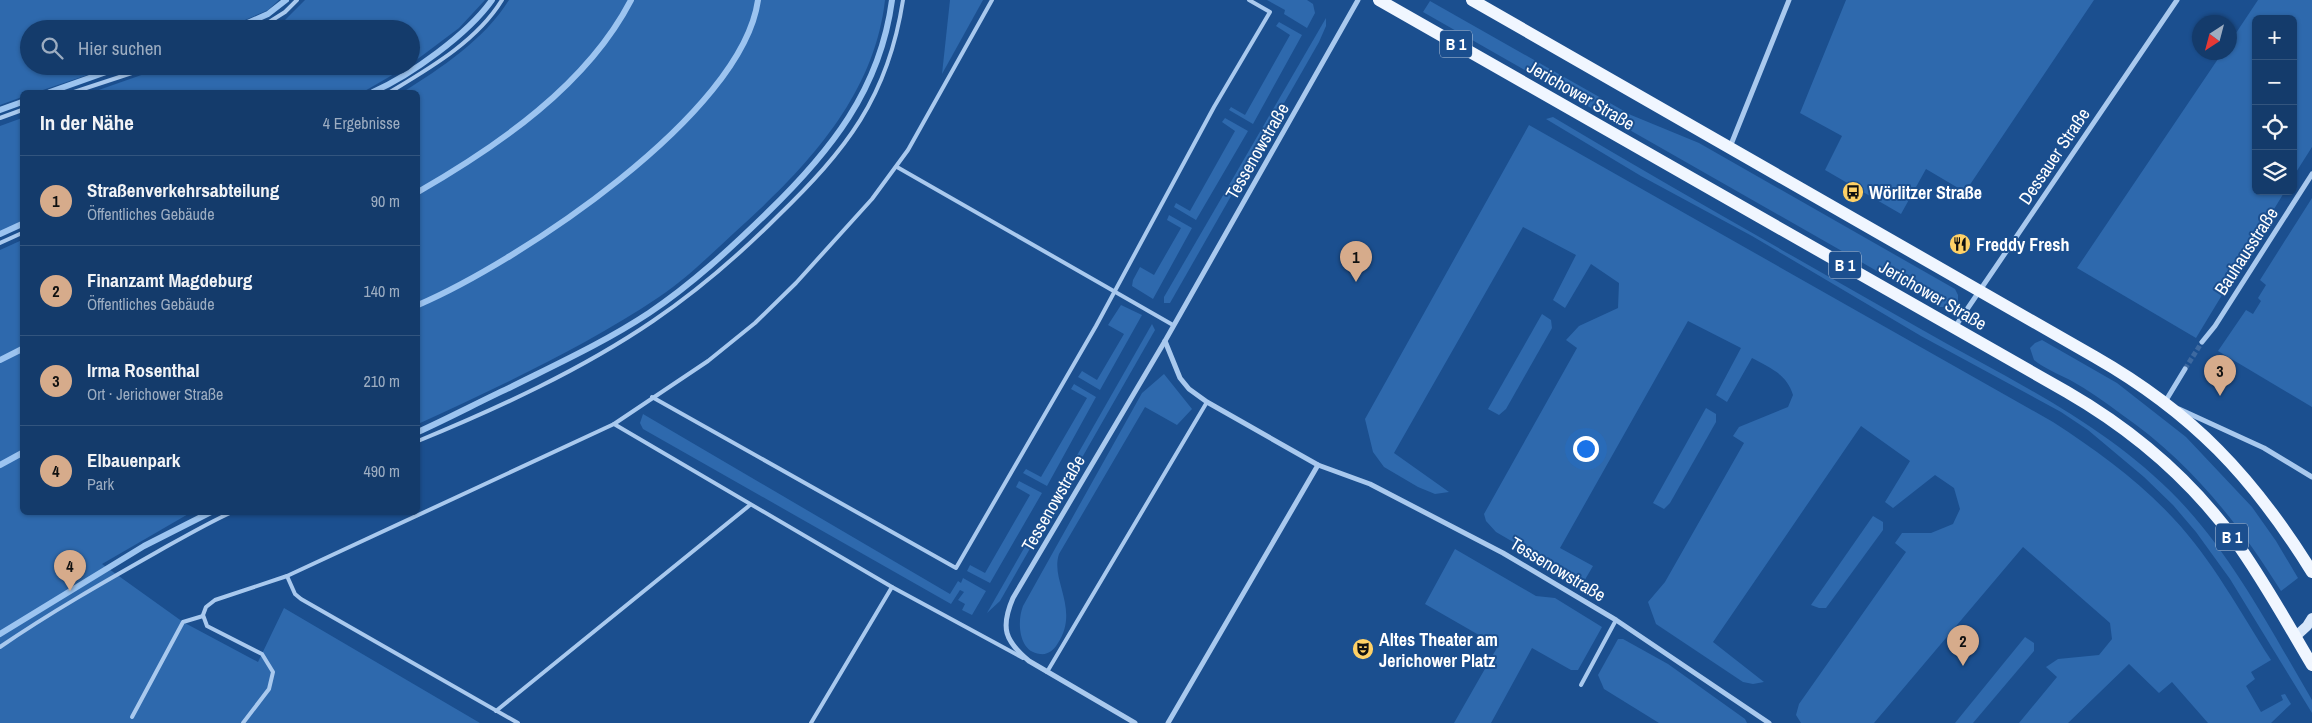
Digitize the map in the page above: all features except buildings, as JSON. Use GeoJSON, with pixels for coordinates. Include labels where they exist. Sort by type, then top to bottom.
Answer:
{"type":"FeatureCollection","features":[{"type":"Feature","properties":{"kind":"main road","name":"Jerichower Straße"},"geometry":{"type":"LineString","coordinates":[[1379,0],[2084,402],[2119,425],[2164,463],[2213,513],[2234,539],[2312,665]]}},
{"type":"Feature","properties":{"kind":"main road","name":"Jerichower Straße"},"geometry":{"type":"LineString","coordinates":[[1472,0],[2113,367],[2164,402],[2205,436],[2252,484],[2312,572]]}},
{"type":"Feature","properties":{"kind":"street","name":"Tessenowstraße"},"geometry":{"type":"LineString","coordinates":[[1136,723],[1029,661],[1016,648],[1007,635],[1005,624],[1007,611],[1165,341],[1358,0]]}},
{"type":"Feature","properties":{"kind":"street"},"geometry":{"type":"LineString","coordinates":[[1730,147],[1789,0]]}},
{"type":"Feature","properties":{"kind":"street","name":"Dessauer Straße"},"geometry":{"type":"LineString","coordinates":[[1954,328],[2177,0]]}},
{"type":"Feature","properties":{"kind":"street","name":"Bauhausstraße"},"geometry":{"type":"LineString","coordinates":[[2202,342],[2215,326],[2312,174]]}},
{"type":"Feature","properties":{"kind":"street","name":"Tessenowstraße"},"geometry":{"type":"LineString","coordinates":[[1165,341],[1180,378],[1189,389],[1207,402],[1318,465],[1370,484],[1452,525],[1616,620],[1760,720],[1769,723]]}},
{"type":"Feature","properties":{"kind":"street"},"geometry":{"type":"LineString","coordinates":[[2164,402],[2185,369]]}},
{"type":"Feature","properties":{"kind":"street","name":"Jerichower Straße"},"geometry":{"type":"LineString","coordinates":[[2164,402],[2264,448],[2312,477]]}},
{"type":"Feature","properties":{"kind":"street"},"geometry":{"type":"LineString","coordinates":[[1168,723],[1318,465]]}},
{"type":"Feature","properties":{"kind":"street"},"geometry":{"type":"LineString","coordinates":[[2295,637],[2307,626],[2312,618]]}},
{"type":"Feature","properties":{"kind":"lane"},"geometry":{"type":"LineString","coordinates":[[272,20],[297,0]]}},
{"type":"Feature","properties":{"kind":"lane"},"geometry":{"type":"LineString","coordinates":[[420,72],[456,47],[489,18],[502,0]]}},
{"type":"Feature","properties":{"kind":"lane"},"geometry":{"type":"LineString","coordinates":[[420,440],[526,392],[600,354],[653,321],[704,282],[756,238],[833,160],[858,126],[889,62],[899,26],[903,0]]}},
{"type":"Feature","properties":{"kind":"lane"},"geometry":{"type":"LineString","coordinates":[[420,514],[614,424],[708,360],[755,323],[872,200],[896,167],[992,0]]}},
{"type":"Feature","properties":{"kind":"lane"},"geometry":{"type":"LineString","coordinates":[[652,397],[956,568],[1068,374],[1214,107],[1270,12],[1249,0]]}},
{"type":"Feature","properties":{"kind":"lane"},"geometry":{"type":"LineString","coordinates":[[80,90],[126,75]]}},
{"type":"Feature","properties":{"kind":"lane"},"geometry":{"type":"LineString","coordinates":[[393,90],[415,75]]}},
{"type":"Feature","properties":{"kind":"lane"},"geometry":{"type":"LineString","coordinates":[[0,118],[20,111]]}},
{"type":"Feature","properties":{"kind":"lane"},"geometry":{"type":"LineString","coordinates":[[896,167],[1173,325]]}},
{"type":"Feature","properties":{"kind":"lane"},"geometry":{"type":"LineString","coordinates":[[0,243],[20,234]]}},
{"type":"Feature","properties":{"kind":"lane"},"geometry":{"type":"LineString","coordinates":[[1047,672],[1207,402]]}},
{"type":"Feature","properties":{"kind":"lane"},"geometry":{"type":"LineString","coordinates":[[614,424],[892,587],[1029,661]]}},
{"type":"Feature","properties":{"kind":"lane"},"geometry":{"type":"LineString","coordinates":[[496,710],[750,505]]}},
{"type":"Feature","properties":{"kind":"lane"},"geometry":{"type":"LineString","coordinates":[[0,647],[38,620],[116,574],[192,531],[226,515]]}},
{"type":"Feature","properties":{"kind":"lane"},"geometry":{"type":"LineString","coordinates":[[243,723],[269,689],[273,672],[262,654],[211,629],[203,616],[205,608],[215,600],[287,576],[418,515]]}},
{"type":"Feature","properties":{"kind":"lane"},"geometry":{"type":"LineString","coordinates":[[287,576],[295,594],[301,599],[518,723]]}},
{"type":"Feature","properties":{"kind":"lane"},"geometry":{"type":"LineString","coordinates":[[811,723],[892,587]]}},
{"type":"Feature","properties":{"kind":"lane"},"geometry":{"type":"LineString","coordinates":[[132,717],[183,622],[203,616]]}},
{"type":"Feature","properties":{"kind":"lane"},"geometry":{"type":"LineString","coordinates":[[1581,685],[1616,620]]}},
{"type":"Feature","properties":{"kind":"shaded area"},"geometry":{"type":"Polygon","coordinates":[[[0,0],[279,0],[268,10],[245,20],[20,20],[20,75],[87,75],[43,90],[20,90],[20,98],[0,105],[0,0]]]}},
{"type":"Feature","properties":{"kind":"shaded area"},"geometry":{"type":"Polygon","coordinates":[[[305,0],[485,0],[459,28],[420,57],[420,20],[285,20],[305,0]]]}},
{"type":"Feature","properties":{"kind":"shaded area"},"geometry":{"type":"Polygon","coordinates":[[[509,0],[885,0],[878,36],[867,69],[851,100],[832,130],[786,184],[707,258],[669,290],[601,333],[510,381],[420,423],[420,90],[406,90],[461,52],[499,14],[509,0]]]}},
{"type":"Feature","properties":{"kind":"shaded area"},"geometry":{"type":"Polygon","coordinates":[[[950,0],[983,0],[942,74],[950,0]]]}},
{"type":"Feature","properties":{"kind":"shaded area"},"geometry":{"type":"Polygon","coordinates":[[[1267,0],[1307,0],[1313,4],[1315,13],[1307,28],[1284,14],[1285,10],[1267,0]]]}},
{"type":"Feature","properties":{"kind":"shaded area"},"geometry":{"type":"Polygon","coordinates":[[[1846,0],[2094,0],[1965,192],[1926,169],[1901,214],[1825,170],[1842,136],[1800,113],[1846,0]]]}},
{"type":"Feature","properties":{"kind":"shaded area"},"geometry":{"type":"Polygon","coordinates":[[[2258,0],[2312,0],[2312,147],[2297,171],[2297,15],[2252,15],[2252,195],[2283,195],[2196,338],[2077,268],[2217,60],[2237,60],[2237,32],[2258,0]]]}},
{"type":"Feature","properties":{"kind":"shaded area"},"geometry":{"type":"Polygon","coordinates":[[[1430,1],[1631,115],[1699,143],[1955,289],[1958,301],[1950,307],[1940,307],[1423,12],[1430,1]]]}},
{"type":"Feature","properties":{"kind":"shaded area"},"geometry":{"type":"Polygon","coordinates":[[[1326,18],[1326,26],[1319,42],[1170,303],[1164,303],[1164,297],[1326,18]]]}},
{"type":"Feature","properties":{"kind":"shaded area"},"geometry":{"type":"Polygon","coordinates":[[[1279,22],[1302,35],[1253,124],[1229,110],[1231,107],[1245,115],[1290,35],[1276,26],[1279,22]]]}},
{"type":"Feature","properties":{"kind":"shaded area"},"geometry":{"type":"Polygon","coordinates":[[[141,75],[392,75],[366,90],[99,90],[141,75]]]}},
{"type":"Feature","properties":{"kind":"shaded area"},"geometry":{"type":"Polygon","coordinates":[[[1553,117],[1919,328],[2022,385],[2088,425],[2120,448],[2179,500],[2217,546],[2251,596],[2312,700],[2312,713],[2230,579],[2196,532],[2173,505],[2144,477],[2088,430],[2061,412],[1921,336],[1752,236],[1641,176],[1546,119],[1553,117]]]}},
{"type":"Feature","properties":{"kind":"shaded area"},"geometry":{"type":"Polygon","coordinates":[[[1225,118],[1248,131],[1196,220],[1174,207],[1176,203],[1190,211],[1235,131],[1222,122],[1225,118]]]}},
{"type":"Feature","properties":{"kind":"shaded area"},"geometry":{"type":"Polygon","coordinates":[[[20,119],[20,223],[0,232],[0,126],[20,119]]]}},
{"type":"Feature","properties":{"kind":"shaded area"},"geometry":{"type":"Polygon","coordinates":[[[1529,125],[2053,422],[2116,466],[2160,504],[2187,534],[2225,586],[2271,660],[2251,672],[2255,679],[2246,686],[2261,712],[2283,700],[2281,695],[2285,694],[2291,704],[2271,723],[2208,723],[2172,682],[2159,693],[2129,664],[2068,723],[2019,723],[2057,677],[2046,667],[2058,659],[2099,655],[2112,639],[2110,623],[2023,547],[1874,723],[1801,723],[1796,715],[1799,704],[1906,552],[1895,543],[1902,533],[1931,533],[1953,524],[1960,509],[1954,488],[1935,475],[1893,508],[1885,502],[1910,461],[1861,426],[1713,642],[1764,682],[1753,684],[1743,682],[1656,624],[1648,602],[1665,582],[1744,443],[1733,436],[1739,427],[1788,407],[1793,395],[1790,388],[1777,372],[1752,358],[1727,402],[1716,395],[1741,348],[1688,321],[1560,548],[1593,566],[1583,583],[1496,532],[1486,521],[1484,514],[1577,348],[1566,340],[1579,326],[1618,308],[1619,283],[1591,264],[1565,308],[1553,300],[1576,255],[1523,227],[1394,453],[1449,492],[1435,494],[1418,487],[1384,467],[1373,452],[1365,419],[1529,125]]]}},
{"type":"Feature","properties":{"kind":"shaded area"},"geometry":{"type":"Polygon","coordinates":[[[2312,198],[2312,407],[2218,351],[2246,310],[2253,314],[2261,301],[2258,298],[2266,285],[2260,280],[2312,198]]]}},
{"type":"Feature","properties":{"kind":"shaded area"},"geometry":{"type":"Polygon","coordinates":[[[1169,215],[1192,228],[1153,299],[1132,286],[1133,280],[1140,267],[1154,275],[1181,228],[1167,220],[1169,215]]]}},
{"type":"Feature","properties":{"kind":"shaded area"},"geometry":{"type":"Polygon","coordinates":[[[20,241],[20,515],[187,515],[102,564],[183,622],[258,662],[284,608],[480,723],[0,723],[0,250],[20,241]]]}},
{"type":"Feature","properties":{"kind":"shaded area"},"geometry":{"type":"Polygon","coordinates":[[[1121,305],[1142,315],[1100,390],[1078,377],[1082,371],[1097,380],[1124,334],[1108,325],[1121,305]]]}},
{"type":"Feature","properties":{"kind":"shaded area"},"geometry":{"type":"Polygon","coordinates":[[[1542,314],[1551,320],[1552,328],[1506,409],[1499,415],[1488,409],[1542,314]]]}},
{"type":"Feature","properties":{"kind":"shaded area"},"geometry":{"type":"Polygon","coordinates":[[[1152,324],[1155,330],[1000,601],[987,613],[1152,324]]]}},
{"type":"Feature","properties":{"kind":"shaded area"},"geometry":{"type":"Polygon","coordinates":[[[2042,340],[2117,383],[2186,437],[2252,507],[2276,541],[2298,578],[2281,591],[2265,565],[2229,517],[2190,472],[2168,451],[2096,396],[2034,360],[2030,348],[2042,340]]]}},
{"type":"Feature","properties":{"kind":"shaded area"},"geometry":{"type":"Polygon","coordinates":[[[1164,374],[1192,409],[1177,425],[1145,407],[1059,554],[1058,574],[1066,607],[1064,630],[1056,646],[1050,652],[1040,654],[1033,652],[1027,648],[1021,635],[1020,620],[1023,606],[1142,393],[1164,374]]]}},
{"type":"Feature","properties":{"kind":"shaded area"},"geometry":{"type":"Polygon","coordinates":[[[1074,384],[1096,397],[1047,486],[1023,473],[1026,469],[1041,477],[1087,398],[1071,389],[1074,384]]]}},
{"type":"Feature","properties":{"kind":"shaded area"},"geometry":{"type":"Polygon","coordinates":[[[1706,408],[1716,414],[1716,422],[1670,503],[1664,509],[1653,503],[1706,408]]]}},
{"type":"Feature","properties":{"kind":"shaded area"},"geometry":{"type":"Polygon","coordinates":[[[643,414],[950,594],[958,581],[961,583],[963,578],[986,591],[972,615],[962,610],[965,604],[958,600],[964,592],[960,590],[951,604],[643,429],[640,423],[643,414]]]}},
{"type":"Feature","properties":{"kind":"shaded area"},"geometry":{"type":"Polygon","coordinates":[[[1019,481],[1042,493],[990,583],[967,571],[970,565],[985,573],[1030,495],[1016,487],[1019,481]]]}},
{"type":"Feature","properties":{"kind":"shaded area"},"geometry":{"type":"Polygon","coordinates":[[[1873,516],[1883,522],[1883,530],[1826,608],[1811,605],[1873,516]]]}},
{"type":"Feature","properties":{"kind":"shaded area"},"geometry":{"type":"Polygon","coordinates":[[[1455,549],[1536,596],[1555,598],[1602,627],[1578,670],[1571,670],[1532,648],[1491,723],[1454,723],[1498,646],[1425,604],[1455,549]]]}},
{"type":"Feature","properties":{"kind":"shaded area"},"geometry":{"type":"Polygon","coordinates":[[[2025,637],[2034,643],[2034,651],[1973,723],[1955,723],[2025,637]]]}},
{"type":"Feature","properties":{"kind":"shaded area"},"geometry":{"type":"Polygon","coordinates":[[[1618,639],[1623,639],[1668,664],[1745,719],[1747,723],[1659,723],[1604,689],[1598,675],[1618,639]]]}},
{"type":"Feature","properties":{"kind":"waterway"},"geometry":{"type":"LineString","coordinates":[[254,20],[268,14],[286,0]]}},
{"type":"Feature","properties":{"kind":"waterway"},"geometry":{"type":"LineString","coordinates":[[420,65],[454,40],[482,13],[492,0]]}},
{"type":"Feature","properties":{"kind":"waterway"},"geometry":{"type":"LineString","coordinates":[[420,191],[479,155],[538,111],[590,59],[612,31],[631,0]]}},
{"type":"Feature","properties":{"kind":"waterway"},"geometry":{"type":"LineString","coordinates":[[420,304],[461,284],[511,255],[565,220],[620,180],[670,136],[712,90],[743,44],[758,0]]}},
{"type":"Feature","properties":{"kind":"waterway"},"geometry":{"type":"LineString","coordinates":[[420,431],[615,334],[665,302],[725,253],[811,167],[849,117],[864,91],[876,63],[886,32],[892,0]]}},
{"type":"Feature","properties":{"kind":"waterway"},"geometry":{"type":"LineString","coordinates":[[56,90],[98,75]]}},
{"type":"Feature","properties":{"kind":"waterway"},"geometry":{"type":"LineString","coordinates":[[377,90],[404,75]]}},
{"type":"Feature","properties":{"kind":"waterway"},"geometry":{"type":"LineString","coordinates":[[0,110],[20,103]]}},
{"type":"Feature","properties":{"kind":"waterway"},"geometry":{"type":"LineString","coordinates":[[0,234],[20,225]]}},
{"type":"Feature","properties":{"kind":"waterway"},"geometry":{"type":"LineString","coordinates":[[0,360],[20,350]]}},
{"type":"Feature","properties":{"kind":"waterway"},"geometry":{"type":"LineString","coordinates":[[0,465],[20,454]]}},
{"type":"Feature","properties":{"kind":"waterway"},"geometry":{"type":"LineString","coordinates":[[0,634],[144,546],[205,515]]}},
{"type":"Feature","properties":{"kind":"tunnel"},"geometry":{"type":"LineString","coordinates":[[2185,369],[2202,342]]}},
{"type":"Feature","properties":{"kind":"place","name":"Wörlitzer Straße"},"geometry":{"type":"Point","coordinates":[1853,192]}},
{"type":"Feature","properties":{"kind":"place","name":"Freddy Fresh"},"geometry":{"type":"Point","coordinates":[1960,244]}},
{"type":"Feature","properties":{"kind":"place","name":"Straßenverkehrsabteilung"},"geometry":{"type":"Point","coordinates":[1356,282]}},
{"type":"Feature","properties":{"kind":"place","name":"Irma Rosenthal"},"geometry":{"type":"Point","coordinates":[2220,396]}},
{"type":"Feature","properties":{"kind":"place","name":"Elbauenpark"},"geometry":{"type":"Point","coordinates":[70,591]}},
{"type":"Feature","properties":{"kind":"place","name":"Altes Theater am Jerichower Platz"},"geometry":{"type":"Point","coordinates":[1363,649]}},
{"type":"Feature","properties":{"kind":"place","name":"Finanzamt Magdeburg"},"geometry":{"type":"Point","coordinates":[1963,666]}}]}
